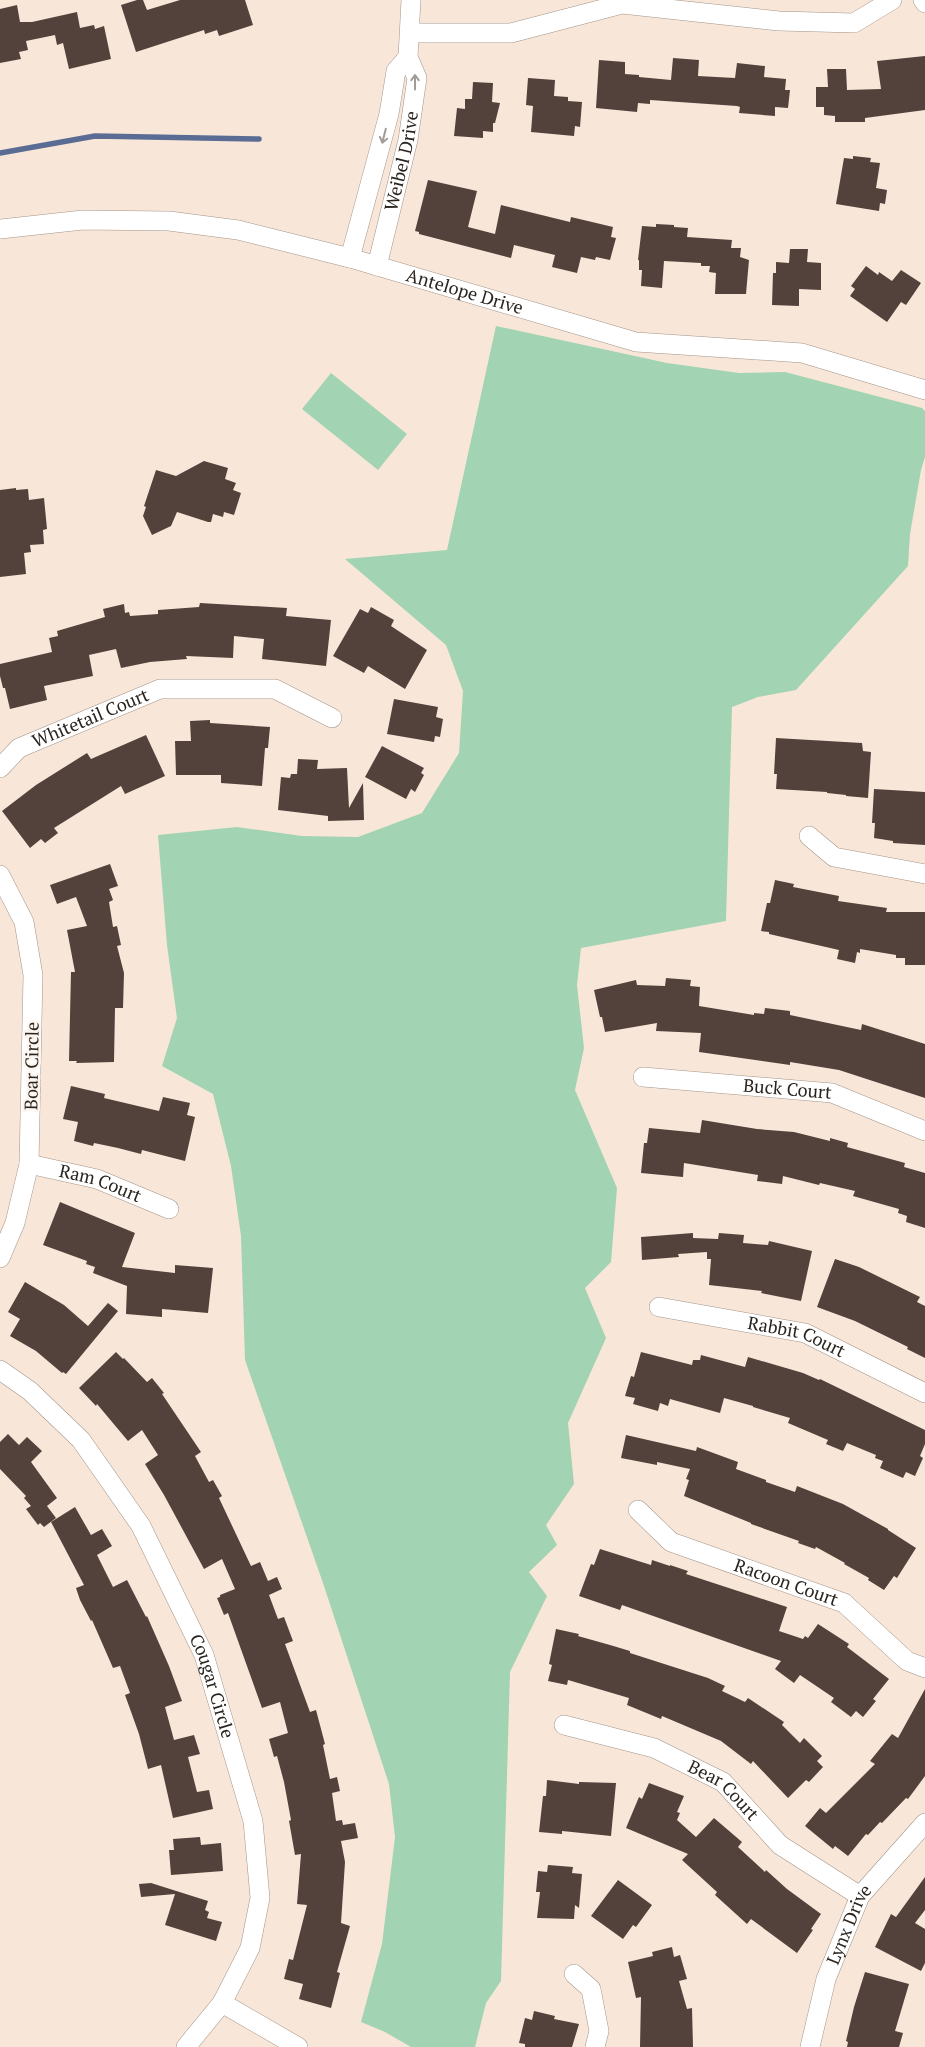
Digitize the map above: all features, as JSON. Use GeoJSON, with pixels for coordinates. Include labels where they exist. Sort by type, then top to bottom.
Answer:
{"type":"FeatureCollection","features":[{"type":"Feature","properties":{"kind":"street","name":"Weibel Drive"},"geometry":{"type":"LineString","coordinates":[[377,266],[408,140],[417,78],[408,57],[411,33],[411,0]]}},
{"type":"Feature","properties":{"kind":"street"},"geometry":{"type":"LineString","coordinates":[[411,33],[511,33],[622,4],[779,21],[854,23],[892,0]]}},
{"type":"Feature","properties":{"kind":"street","name":"Weibel Drive"},"geometry":{"type":"LineString","coordinates":[[350,258],[383,140],[396,71],[408,57]]}},
{"type":"Feature","properties":{"kind":"street","name":"Antelope Drive"},"geometry":{"type":"LineString","coordinates":[[0,229],[83,220],[169,221],[238,230],[350,258],[636,342],[802,353],[925,390]]}},
{"type":"Feature","properties":{"kind":"street","name":"Whitetail Court"},"geometry":{"type":"LineString","coordinates":[[0,768],[19,748],[160,689],[275,689],[332,718]]}},
{"type":"Feature","properties":{"kind":"street"},"geometry":{"type":"LineString","coordinates":[[809,836],[834,857],[925,874]]}},
{"type":"Feature","properties":{"kind":"street","name":"Boar Circle"},"geometry":{"type":"LineString","coordinates":[[0,875],[24,922],[34,975],[30,1164],[15,1223],[0,1258]]}},
{"type":"Feature","properties":{"kind":"street","name":"Buck Court"},"geometry":{"type":"LineString","coordinates":[[643,1077],[832,1093],[925,1132]]}},
{"type":"Feature","properties":{"kind":"street","name":"Ram Court"},"geometry":{"type":"LineString","coordinates":[[30,1164],[97,1179],[169,1209]]}},
{"type":"Feature","properties":{"kind":"street","name":"Rabbit Court"},"geometry":{"type":"LineString","coordinates":[[659,1308],[805,1333],[925,1392]]}},
{"type":"Feature","properties":{"kind":"street","name":"Cougar Circle"},"geometry":{"type":"LineString","coordinates":[[0,1370],[30,1391],[81,1440],[142,1526],[204,1655],[253,1821],[260,1898],[250,1948],[222,2003],[186,2047]]}},
{"type":"Feature","properties":{"kind":"street","name":"Racoon Court"},"geometry":{"type":"LineString","coordinates":[[638,1510],[671,1542],[844,1603],[908,1661],[925,1668]]}},
{"type":"Feature","properties":{"kind":"street","name":"Bear Court"},"geometry":{"type":"LineString","coordinates":[[564,1726],[654,1748],[723,1782],[780,1845],[860,1896]]}},
{"type":"Feature","properties":{"kind":"street","name":"Lynx Drive"},"geometry":{"type":"LineString","coordinates":[[810,2047],[826,1979],[860,1896],[925,1823]]}},
{"type":"Feature","properties":{"kind":"street"},"geometry":{"type":"LineString","coordinates":[[574,1974],[591,1989],[599,2031],[595,2047]]}},
{"type":"Feature","properties":{"kind":"street"},"geometry":{"type":"LineString","coordinates":[[222,2003],[298,2047]]}},
{"type":"Feature","properties":{"kind":"green space"},"geometry":{"type":"Polygon","coordinates":[[[496,326],[667,363],[739,373],[785,372],[922,408],[925,411],[925,457],[910,534],[908,566],[796,690],[758,697],[732,707],[726,921],[581,948],[577,985],[584,1048],[575,1090],[617,1188],[611,1262],[585,1288],[606,1338],[568,1423],[574,1484],[546,1525],[557,1545],[529,1572],[547,1596],[510,1672],[501,1981],[486,2003],[475,2047],[411,2047],[385,2032],[361,2022],[382,1944],[395,1837],[389,1784],[323,1583],[245,1360],[241,1236],[231,1166],[213,1094],[162,1066],[177,1018],[167,945],[158,835],[237,827],[302,836],[358,837],[422,813],[459,753],[463,691],[446,645],[345,559],[447,550],[496,326]]]}},
{"type":"Feature","properties":{"kind":"green space"},"geometry":{"type":"Polygon","coordinates":[[[331,373],[407,434],[378,470],[302,409],[331,373]]]}},
{"type":"Feature","properties":{"kind":"building"},"geometry":{"type":"Polygon","coordinates":[[[143,0],[147,10],[180,0],[245,0],[253,25],[219,36],[217,30],[205,34],[204,30],[136,52],[121,5],[143,0]]]}},
{"type":"Feature","properties":{"kind":"building"},"geometry":{"type":"Polygon","coordinates":[[[17,5],[20,22],[32,22],[77,12],[80,28],[94,25],[95,29],[104,26],[111,59],[69,69],[63,43],[57,45],[55,35],[26,41],[28,50],[19,52],[21,59],[0,63],[0,9],[17,5]]]}},
{"type":"Feature","properties":{"kind":"building"},"geometry":{"type":"Polygon","coordinates":[[[925,56],[925,110],[865,118],[865,122],[835,122],[835,116],[824,115],[824,107],[816,107],[816,87],[828,87],[827,69],[846,69],[847,90],[881,89],[877,61],[925,56]]]}},
{"type":"Feature","properties":{"kind":"building"},"geometry":{"type":"Polygon","coordinates":[[[673,58],[699,60],[698,76],[735,78],[737,63],[765,66],[764,77],[786,79],[785,90],[790,90],[788,108],[775,107],[775,116],[739,113],[740,107],[737,106],[650,100],[650,104],[638,103],[637,112],[596,108],[599,60],[625,62],[625,74],[671,80],[673,58]]]}},
{"type":"Feature","properties":{"kind":"building"},"geometry":{"type":"Polygon","coordinates":[[[528,78],[555,80],[554,96],[568,97],[568,101],[582,102],[580,127],[575,126],[574,136],[531,132],[533,106],[526,105],[528,78]]]}},
{"type":"Feature","properties":{"kind":"building"},"geometry":{"type":"Polygon","coordinates":[[[473,82],[493,83],[492,102],[500,103],[495,123],[493,123],[493,132],[483,131],[483,138],[454,136],[457,108],[465,109],[465,99],[472,99],[473,82]]]}},
{"type":"Feature","properties":{"kind":"building"},"geometry":{"type":"Polygon","coordinates":[[[853,156],[871,158],[870,162],[880,163],[876,188],[887,190],[885,204],[880,203],[879,211],[836,204],[844,158],[853,159],[853,156]]]}},
{"type":"Feature","properties":{"kind":"building"},"geometry":{"type":"Polygon","coordinates":[[[428,180],[477,191],[468,227],[495,234],[501,205],[570,222],[571,217],[613,227],[611,237],[616,238],[610,260],[596,257],[595,260],[581,257],[577,273],[552,267],[555,255],[514,245],[511,258],[419,234],[419,232],[415,231],[428,180]]]}},
{"type":"Feature","properties":{"kind":"building"},"geometry":{"type":"Polygon","coordinates":[[[656,224],[688,228],[687,237],[732,240],[731,248],[741,248],[740,257],[749,260],[746,294],[715,294],[716,273],[709,272],[710,266],[701,266],[701,263],[664,261],[662,288],[641,286],[642,270],[639,270],[638,260],[642,226],[656,227],[656,224]]]}},
{"type":"Feature","properties":{"kind":"building"},"geometry":{"type":"Polygon","coordinates":[[[790,249],[808,249],[807,262],[821,263],[821,290],[799,289],[799,306],[772,305],[773,273],[776,273],[776,262],[789,263],[790,249]]]}},
{"type":"Feature","properties":{"kind":"building"},"geometry":{"type":"Polygon","coordinates":[[[866,266],[878,275],[879,272],[892,281],[901,270],[921,283],[906,305],[901,302],[887,322],[850,296],[855,289],[851,286],[866,266]]]}},
{"type":"Feature","properties":{"kind":"building"},"geometry":{"type":"Polygon","coordinates":[[[204,461],[228,468],[225,479],[236,483],[233,490],[241,493],[234,515],[224,512],[223,517],[213,514],[211,522],[208,522],[177,512],[171,526],[152,535],[143,516],[146,507],[144,506],[156,470],[176,476],[204,461]]]}},
{"type":"Feature","properties":{"kind":"building"},"geometry":{"type":"Polygon","coordinates":[[[16,488],[16,490],[28,489],[29,500],[44,498],[47,529],[43,530],[44,544],[30,545],[31,552],[24,553],[26,574],[0,577],[0,490],[16,488]]]}},
{"type":"Feature","properties":{"kind":"building"},"geometry":{"type":"Polygon","coordinates":[[[200,603],[287,608],[286,616],[331,620],[326,666],[262,659],[264,639],[234,636],[233,658],[186,656],[187,659],[150,662],[121,668],[116,649],[89,655],[93,676],[44,686],[47,700],[10,709],[0,676],[0,664],[52,652],[49,638],[58,636],[57,631],[105,617],[103,609],[124,604],[125,613],[129,612],[130,616],[158,614],[158,610],[199,607],[200,603]]]}},
{"type":"Feature","properties":{"kind":"building"},"geometry":{"type":"Polygon","coordinates":[[[371,607],[394,620],[391,626],[427,650],[405,689],[368,666],[364,673],[333,656],[360,609],[368,613],[371,607]]]}},
{"type":"Feature","properties":{"kind":"building"},"geometry":{"type":"Polygon","coordinates":[[[394,699],[438,707],[436,717],[443,719],[440,737],[435,736],[434,742],[387,734],[394,699]]]}},
{"type":"Feature","properties":{"kind":"building"},"geometry":{"type":"Polygon","coordinates":[[[210,720],[210,723],[270,727],[268,748],[265,748],[262,786],[221,783],[221,775],[176,775],[175,741],[191,741],[190,721],[210,720]]]}},
{"type":"Feature","properties":{"kind":"building"},"geometry":{"type":"Polygon","coordinates":[[[146,735],[165,776],[125,794],[121,786],[54,828],[58,833],[45,843],[41,839],[30,848],[2,811],[36,785],[87,753],[91,759],[146,735]]]}},
{"type":"Feature","properties":{"kind":"building"},"geometry":{"type":"Polygon","coordinates":[[[776,738],[862,743],[863,751],[871,752],[868,798],[827,792],[776,789],[777,774],[774,774],[776,738]]]}},
{"type":"Feature","properties":{"kind":"building"},"geometry":{"type":"Polygon","coordinates":[[[382,746],[424,768],[421,773],[424,775],[415,792],[411,789],[406,799],[365,777],[382,746]]]}},
{"type":"Feature","properties":{"kind":"building"},"geometry":{"type":"Polygon","coordinates":[[[298,759],[318,760],[317,769],[347,768],[349,808],[363,783],[364,820],[328,821],[328,816],[278,810],[281,777],[290,778],[291,774],[297,774],[298,759]]]}},
{"type":"Feature","properties":{"kind":"building"},"geometry":{"type":"Polygon","coordinates":[[[874,789],[925,792],[925,845],[893,843],[893,841],[874,838],[875,823],[872,823],[874,789]]]}},
{"type":"Feature","properties":{"kind":"building"},"geometry":{"type":"Polygon","coordinates":[[[110,864],[118,886],[109,889],[113,900],[109,902],[113,927],[117,926],[121,945],[117,946],[124,973],[123,1008],[115,1008],[114,1062],[76,1063],[77,1061],[69,1061],[71,972],[75,972],[67,930],[87,926],[76,897],[57,904],[50,885],[110,864]]]}},
{"type":"Feature","properties":{"kind":"building"},"geometry":{"type":"Polygon","coordinates":[[[775,880],[794,884],[793,887],[839,896],[838,901],[887,908],[886,912],[925,912],[925,965],[905,965],[905,958],[896,958],[896,955],[860,949],[860,953],[857,952],[855,963],[837,959],[839,950],[761,931],[767,903],[770,903],[775,880]]]}},
{"type":"Feature","properties":{"kind":"building"},"geometry":{"type":"Polygon","coordinates":[[[666,978],[691,980],[690,986],[700,987],[699,1006],[754,1015],[754,1013],[764,1014],[765,1008],[790,1011],[790,1015],[861,1030],[862,1024],[925,1044],[925,1098],[839,1070],[790,1062],[790,1065],[699,1052],[701,1033],[656,1031],[657,1023],[605,1032],[594,990],[636,980],[637,985],[665,986],[666,978]]]}},
{"type":"Feature","properties":{"kind":"building"},"geometry":{"type":"Polygon","coordinates":[[[71,1086],[105,1094],[104,1098],[159,1111],[163,1097],[190,1103],[187,1115],[195,1117],[185,1161],[142,1150],[141,1154],[94,1143],[93,1146],[74,1141],[78,1122],[63,1119],[71,1086]]]}},
{"type":"Feature","properties":{"kind":"building"},"geometry":{"type":"Polygon","coordinates":[[[702,1120],[757,1129],[794,1132],[830,1141],[830,1138],[848,1143],[847,1147],[905,1163],[904,1167],[925,1173],[925,1228],[906,1222],[907,1216],[898,1213],[899,1209],[853,1196],[855,1191],[820,1183],[819,1185],[783,1176],[782,1184],[757,1181],[758,1175],[684,1163],[683,1177],[641,1173],[644,1143],[647,1143],[649,1128],[700,1133],[702,1120]]]}},
{"type":"Feature","properties":{"kind":"building"},"geometry":{"type":"Polygon","coordinates":[[[60,1202],[135,1233],[122,1267],[175,1273],[175,1265],[213,1268],[208,1313],[162,1309],[162,1317],[126,1314],[127,1286],[93,1273],[95,1267],[86,1264],[87,1261],[43,1245],[60,1202]]]}},
{"type":"Feature","properties":{"kind":"building"},"geometry":{"type":"Polygon","coordinates":[[[693,1233],[693,1238],[718,1239],[719,1233],[744,1235],[743,1243],[768,1245],[769,1241],[812,1251],[801,1301],[761,1293],[762,1291],[709,1285],[711,1259],[707,1259],[707,1252],[678,1254],[679,1257],[642,1260],[641,1237],[693,1233]]]}},
{"type":"Feature","properties":{"kind":"building"},"geometry":{"type":"Polygon","coordinates":[[[835,1259],[859,1267],[920,1297],[917,1302],[925,1306],[925,1358],[907,1349],[908,1347],[855,1321],[817,1307],[835,1259]]]}},
{"type":"Feature","properties":{"kind":"building"},"geometry":{"type":"Polygon","coordinates":[[[25,1282],[64,1305],[88,1326],[108,1303],[118,1311],[66,1374],[62,1373],[36,1351],[10,1336],[20,1319],[8,1312],[25,1282]]]}},
{"type":"Feature","properties":{"kind":"building"},"geometry":{"type":"Polygon","coordinates":[[[116,1352],[147,1382],[152,1378],[164,1393],[162,1394],[201,1452],[195,1456],[209,1482],[213,1480],[222,1496],[219,1498],[251,1566],[260,1562],[268,1581],[277,1577],[282,1589],[269,1595],[278,1619],[284,1617],[293,1641],[285,1644],[310,1712],[316,1710],[325,1744],[323,1745],[330,1779],[337,1777],[340,1791],[332,1793],[336,1821],[342,1820],[343,1825],[355,1823],[358,1838],[341,1841],[345,1862],[341,1923],[350,1926],[337,1972],[340,1973],[331,2008],[299,1999],[303,1984],[284,1979],[289,1959],[293,1960],[307,1905],[297,1904],[301,1854],[295,1855],[284,1782],[277,1756],[274,1757],[269,1739],[288,1733],[280,1702],[262,1708],[228,1613],[224,1615],[217,1598],[235,1589],[222,1559],[204,1569],[145,1464],[158,1455],[142,1430],[128,1441],[97,1404],[96,1406],[79,1388],[116,1352]]]}},
{"type":"Feature","properties":{"kind":"building"},"geometry":{"type":"Polygon","coordinates":[[[641,1352],[692,1365],[693,1360],[700,1360],[701,1355],[745,1367],[748,1357],[820,1379],[925,1430],[925,1444],[920,1456],[923,1458],[915,1476],[906,1472],[903,1478],[880,1468],[883,1461],[875,1458],[876,1455],[847,1443],[843,1451],[826,1444],[828,1440],[788,1423],[790,1418],[724,1398],[720,1413],[670,1399],[668,1406],[660,1403],[658,1411],[633,1404],[635,1398],[625,1396],[631,1376],[634,1377],[641,1352]]]}},
{"type":"Feature","properties":{"kind":"building"},"geometry":{"type":"Polygon","coordinates":[[[8,1434],[19,1445],[27,1437],[42,1451],[31,1462],[57,1498],[47,1506],[56,1518],[44,1527],[40,1523],[38,1525],[26,1509],[31,1506],[24,1498],[26,1496],[0,1469],[0,1442],[8,1434]]]}},
{"type":"Feature","properties":{"kind":"building"},"geometry":{"type":"Polygon","coordinates":[[[626,1435],[696,1451],[697,1447],[738,1462],[736,1469],[766,1480],[766,1482],[795,1492],[797,1486],[843,1504],[888,1529],[916,1548],[897,1578],[894,1576],[884,1590],[868,1580],[869,1578],[816,1547],[815,1549],[798,1543],[799,1541],[751,1524],[684,1496],[689,1480],[686,1479],[690,1469],[657,1462],[657,1465],[621,1458],[626,1435]]]}},
{"type":"Feature","properties":{"kind":"building"},"geometry":{"type":"Polygon","coordinates":[[[75,1507],[91,1535],[102,1529],[112,1546],[97,1555],[113,1587],[127,1580],[147,1616],[182,1701],[165,1707],[174,1740],[194,1735],[200,1754],[188,1757],[197,1792],[209,1790],[213,1809],[173,1818],[161,1765],[148,1769],[139,1734],[125,1695],[130,1693],[120,1666],[113,1668],[92,1620],[80,1600],[76,1588],[84,1585],[51,1522],[75,1507]]]}},
{"type":"Feature","properties":{"kind":"building"},"geometry":{"type":"Polygon","coordinates":[[[600,1549],[651,1565],[652,1560],[670,1565],[688,1571],[686,1574],[787,1607],[779,1631],[803,1639],[805,1636],[808,1638],[818,1624],[849,1644],[847,1647],[889,1679],[873,1699],[876,1701],[863,1717],[856,1711],[851,1717],[831,1702],[834,1698],[800,1675],[794,1683],[775,1669],[781,1661],[622,1605],[620,1610],[579,1596],[591,1564],[594,1565],[600,1549]]]}},
{"type":"Feature","properties":{"kind":"building"},"geometry":{"type":"Polygon","coordinates":[[[556,1629],[579,1634],[578,1636],[630,1651],[630,1653],[708,1678],[725,1686],[722,1691],[745,1702],[748,1698],[784,1722],[782,1725],[800,1743],[804,1738],[822,1756],[817,1761],[823,1767],[809,1782],[806,1780],[788,1798],[753,1761],[751,1764],[721,1741],[662,1716],[661,1719],[627,1705],[629,1698],[568,1680],[567,1685],[548,1681],[552,1665],[549,1664],[556,1629]]]}},
{"type":"Feature","properties":{"kind":"building"},"geometry":{"type":"Polygon","coordinates":[[[925,1689],[925,1776],[908,1799],[906,1798],[868,1835],[866,1834],[848,1856],[835,1846],[833,1849],[805,1826],[820,1808],[826,1813],[875,1764],[870,1761],[892,1734],[898,1738],[925,1689]]]}},
{"type":"Feature","properties":{"kind":"building"},"geometry":{"type":"Polygon","coordinates":[[[547,1780],[579,1784],[579,1782],[616,1783],[611,1836],[562,1831],[562,1834],[539,1832],[543,1796],[546,1796],[547,1780]]]}},
{"type":"Feature","properties":{"kind":"building"},"geometry":{"type":"Polygon","coordinates":[[[649,1783],[684,1796],[677,1812],[680,1813],[677,1820],[696,1837],[714,1818],[742,1842],[738,1847],[765,1872],[766,1870],[787,1889],[821,1914],[811,1929],[813,1930],[797,1953],[751,1919],[747,1924],[715,1895],[717,1892],[682,1860],[688,1854],[626,1828],[639,1797],[642,1799],[649,1783]]]}},
{"type":"Feature","properties":{"kind":"building"},"geometry":{"type":"Polygon","coordinates":[[[200,1837],[201,1845],[221,1843],[223,1871],[171,1875],[169,1850],[174,1850],[173,1839],[200,1837]]]}},
{"type":"Feature","properties":{"kind":"building"},"geometry":{"type":"Polygon","coordinates":[[[548,1865],[573,1867],[572,1873],[582,1874],[579,1908],[575,1905],[574,1919],[537,1918],[540,1892],[536,1892],[538,1871],[547,1872],[548,1865]]]}},
{"type":"Feature","properties":{"kind":"building"},"geometry":{"type":"Polygon","coordinates":[[[925,1877],[925,1910],[915,1923],[925,1929],[925,1963],[921,1971],[875,1947],[891,1914],[896,1917],[925,1877]]]}},
{"type":"Feature","properties":{"kind":"building"},"geometry":{"type":"Polygon","coordinates":[[[618,1880],[652,1905],[636,1927],[633,1925],[623,1939],[591,1916],[618,1880]]]}},
{"type":"Feature","properties":{"kind":"building"},"geometry":{"type":"Polygon","coordinates":[[[151,1883],[208,1901],[205,1910],[209,1912],[207,1918],[222,1922],[216,1941],[165,1925],[175,1894],[141,1897],[139,1884],[151,1883]]]}},
{"type":"Feature","properties":{"kind":"building"},"geometry":{"type":"Polygon","coordinates":[[[672,1947],[674,1957],[680,1955],[687,1979],[679,1981],[687,2009],[692,2008],[693,2047],[640,2047],[641,1997],[636,1998],[628,1962],[653,1956],[652,1952],[672,1947]]]}},
{"type":"Feature","properties":{"kind":"building"},"geometry":{"type":"Polygon","coordinates":[[[865,1972],[909,1984],[895,2031],[903,2033],[899,2047],[847,2047],[848,2042],[846,2041],[854,2007],[865,1972]]]}},
{"type":"Feature","properties":{"kind":"building"},"geometry":{"type":"Polygon","coordinates":[[[534,2011],[555,2016],[554,2019],[579,2024],[572,2047],[525,2047],[525,2044],[519,2043],[525,2018],[532,2020],[534,2011]]]}},
{"type":"Feature","properties":{"kind":"waterway"},"geometry":{"type":"LineString","coordinates":[[0,153],[95,136],[259,139]]}}]}
